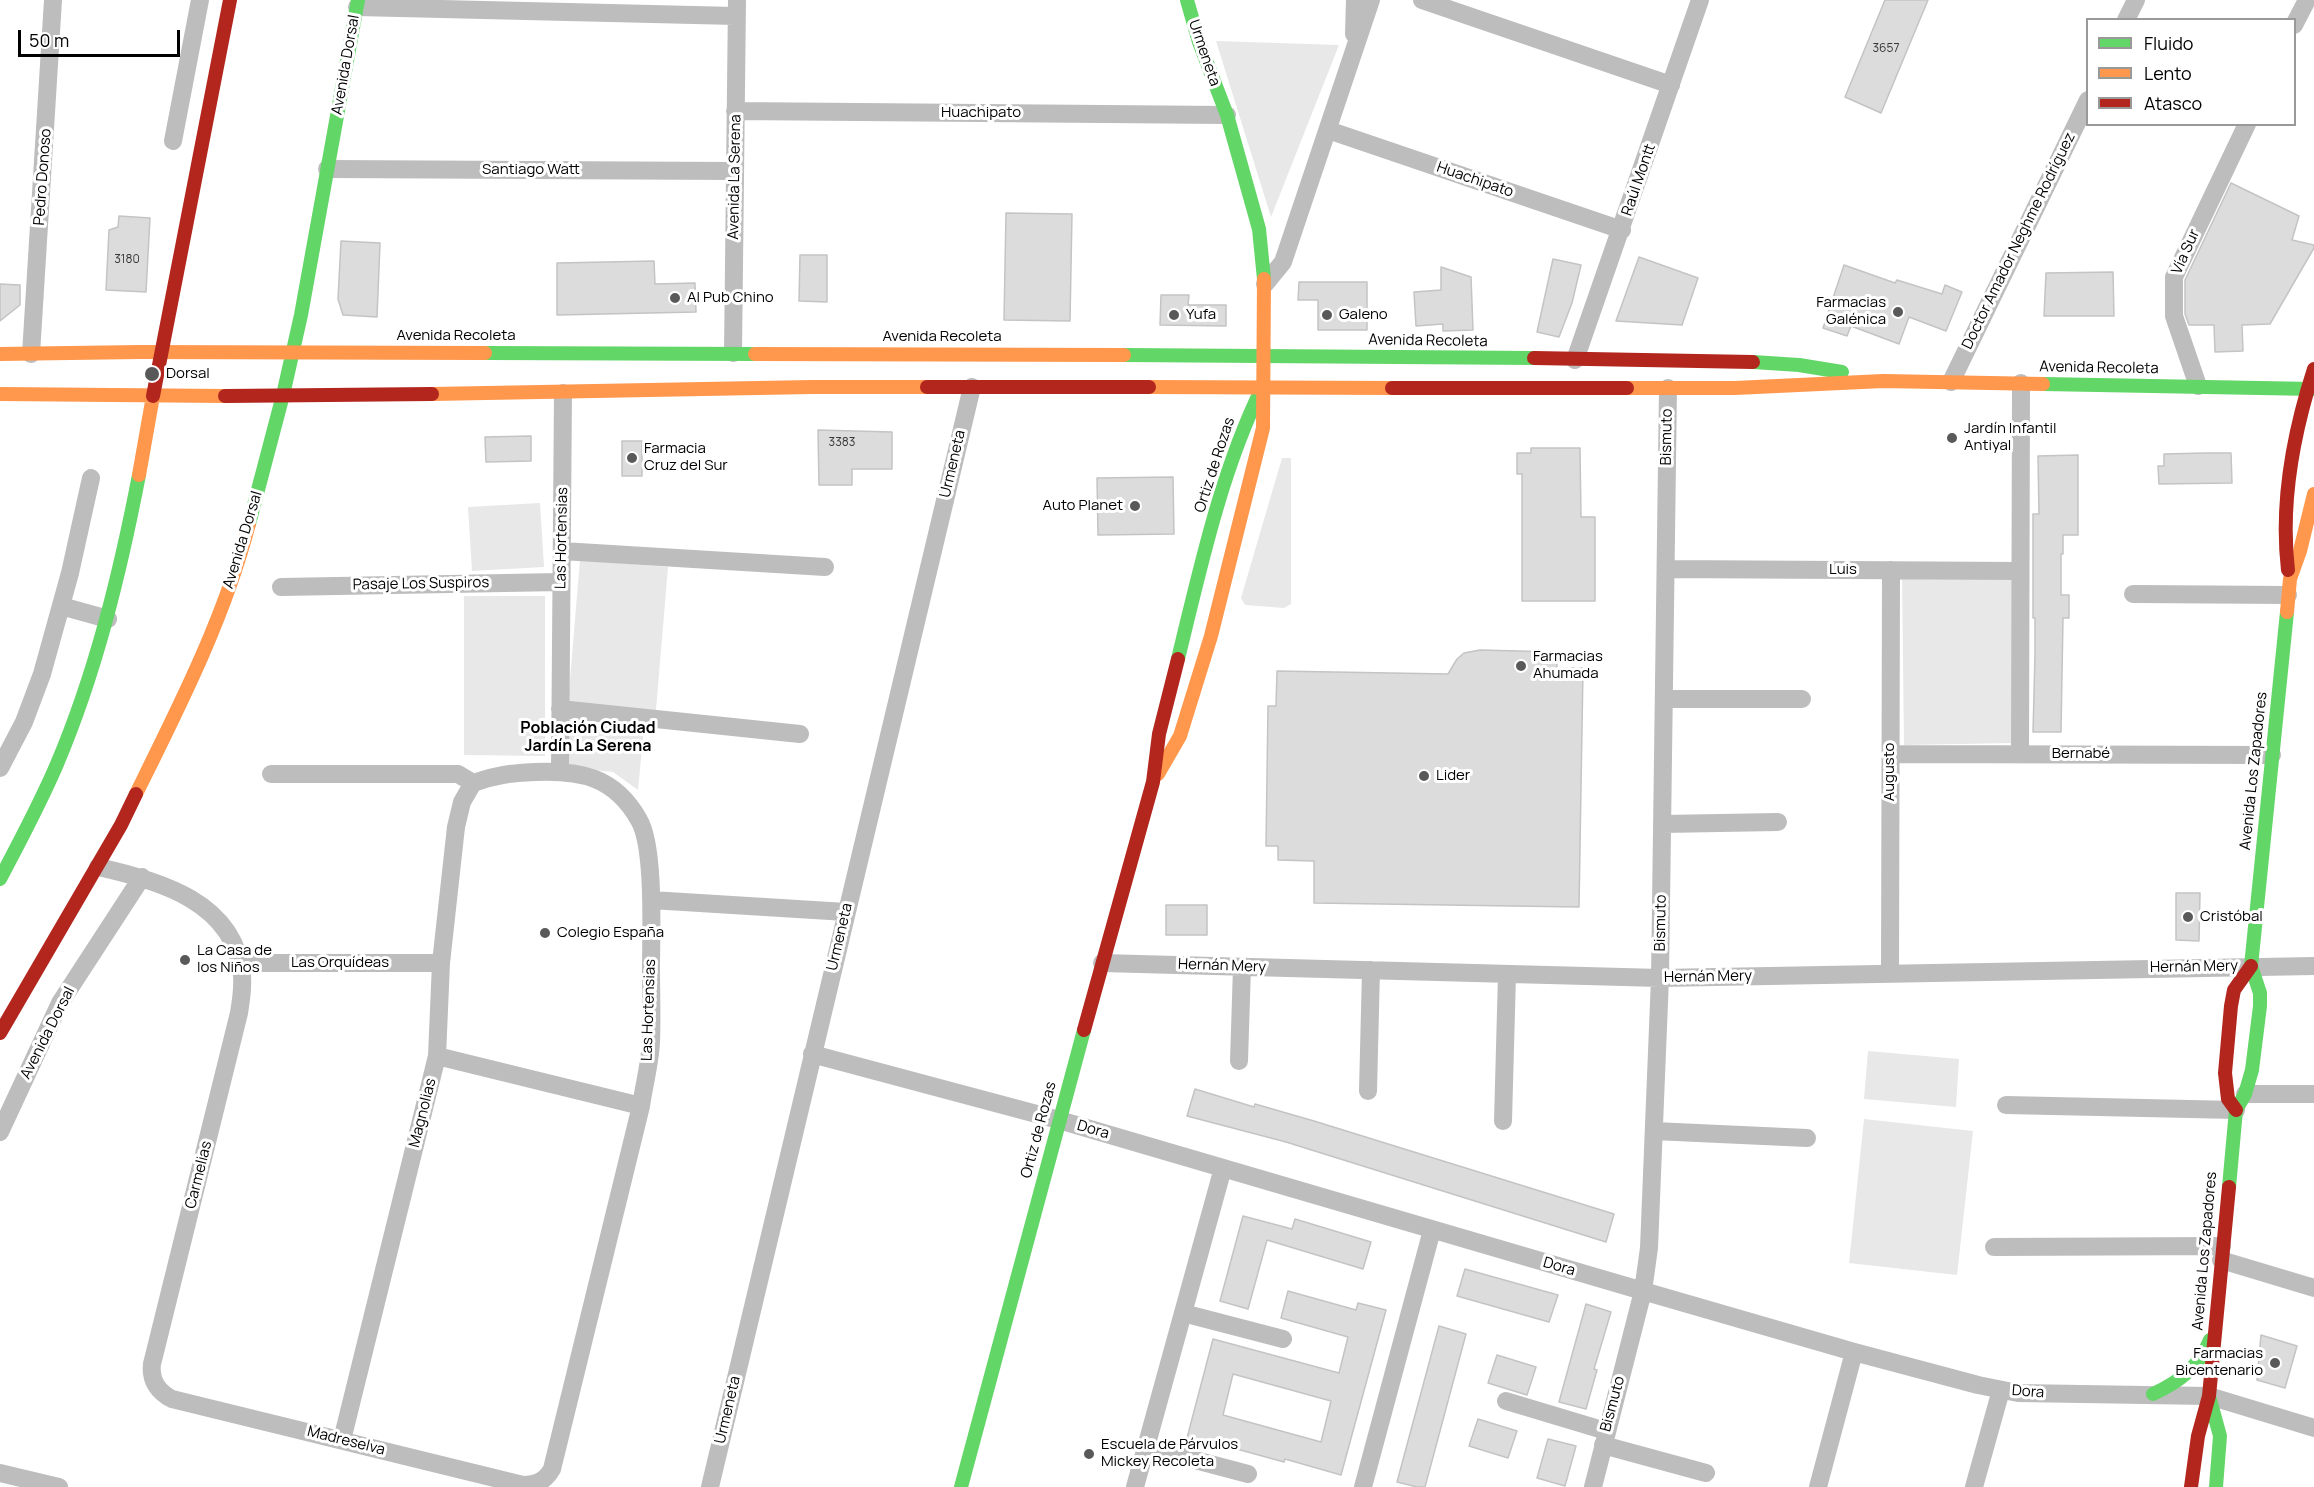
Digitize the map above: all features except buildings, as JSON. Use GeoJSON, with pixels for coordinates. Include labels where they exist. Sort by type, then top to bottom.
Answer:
{"type":"FeatureCollection","features":[{"type":"Feature","properties":{"kind":"main road"},"geometry":{"type":"LineString","coordinates":[[0,879],[5,859],[50,784],[64,751],[94,669],[108,619],[133,511],[161,352],[230,0]]}},
{"type":"Feature","properties":{"kind":"main road","name":"Urmeneta"},"geometry":{"type":"LineString","coordinates":[[1187,0],[1199,42],[1227,115],[1259,229],[1265,284],[1262,388]]}},
{"type":"Feature","properties":{"kind":"main road","name":"Avenida Dorsal"},"geometry":{"type":"LineString","coordinates":[[0,1033],[98,867],[169,729],[218,617],[242,551],[293,352],[358,4]]}},
{"type":"Feature","properties":{"kind":"main road","name":"Avenida Recoleta"},"geometry":{"type":"LineString","coordinates":[[0,354],[26,366],[161,352],[1264,355],[1770,362],[1829,369],[1882,381]]}},
{"type":"Feature","properties":{"kind":"main road"},"geometry":{"type":"LineString","coordinates":[[977,376],[1008,354]]}},
{"type":"Feature","properties":{"kind":"main road"},"geometry":{"type":"LineString","coordinates":[[0,392],[26,366]]}},
{"type":"Feature","properties":{"kind":"main road","name":"Avenida Los Zapadores"},"geometry":{"type":"LineString","coordinates":[[2191,1487],[2198,1436],[2209,1396],[2236,1110],[2245,1094],[2252,1070],[2260,1006],[2260,993],[2251,966],[2289,587],[2286,514],[2300,416],[2312,390],[2314,369]]}},
{"type":"Feature","properties":{"kind":"main road","name":"Avenida Recoleta"},"geometry":{"type":"LineString","coordinates":[[0,392],[153,396],[563,393],[812,387],[977,376],[1262,388],[1770,387],[1882,381],[2312,390]]}},
{"type":"Feature","properties":{"kind":"main road","name":"Ortiz de Rozas"},"geometry":{"type":"LineString","coordinates":[[961,1487],[1059,1120],[1153,782],[1159,734],[1204,553],[1244,424],[1262,388]]}},
{"type":"Feature","properties":{"kind":"main road","name":"Ortiz de Rozas"},"geometry":{"type":"LineString","coordinates":[[1153,782],[1180,736],[1216,617],[1263,428],[1262,388]]}},
{"type":"Feature","properties":{"kind":"main road","name":"Avenida Los Zapadores"},"geometry":{"type":"LineString","coordinates":[[2289,587],[2314,494]]}},
{"type":"Feature","properties":{"kind":"main road","name":"Avenida Los Zapadores"},"geometry":{"type":"LineString","coordinates":[[2236,1110],[2228,1100],[2225,1073],[2231,1006],[2234,990],[2251,966]]}},
{"type":"Feature","properties":{"kind":"main road"},"geometry":{"type":"LineString","coordinates":[[2153,1394],[2171,1387],[2199,1361],[2209,1344],[2215,1325]]}},
{"type":"Feature","properties":{"kind":"main road","name":"Avenida Los Zapadores"},"geometry":{"type":"LineString","coordinates":[[2209,1396],[2220,1436],[2216,1487]]}},
{"type":"Feature","properties":{"kind":"street","name":"Pedro Donoso"},"geometry":{"type":"LineString","coordinates":[[26,366],[53,0]]}},
{"type":"Feature","properties":{"kind":"street"},"geometry":{"type":"LineString","coordinates":[[173,141],[200,0]]}},
{"type":"Feature","properties":{"kind":"street"},"geometry":{"type":"LineString","coordinates":[[1354,52],[1355,0]]}},
{"type":"Feature","properties":{"kind":"street"},"geometry":{"type":"LineString","coordinates":[[1265,284],[1283,262],[1371,0]]}},
{"type":"Feature","properties":{"kind":"street"},"geometry":{"type":"LineString","coordinates":[[1422,0],[1671,85]]}},
{"type":"Feature","properties":{"kind":"street","name":"Raúl Montt"},"geometry":{"type":"LineString","coordinates":[[1575,360],[1700,0]]}},
{"type":"Feature","properties":{"kind":"street"},"geometry":{"type":"LineString","coordinates":[[2127,18],[2136,0]]}},
{"type":"Feature","properties":{"kind":"street"},"geometry":{"type":"LineString","coordinates":[[2296,23],[2307,0]]}},
{"type":"Feature","properties":{"kind":"street"},"geometry":{"type":"LineString","coordinates":[[358,4],[736,8]]}},
{"type":"Feature","properties":{"kind":"street","name":"Avenida La Serena"},"geometry":{"type":"LineString","coordinates":[[733,353],[736,8]]}},
{"type":"Feature","properties":{"kind":"street","name":"Doctor Amador Neghme Rodríguez"},"geometry":{"type":"LineString","coordinates":[[1951,382],[2086,104]]}},
{"type":"Feature","properties":{"kind":"street","name":"Huachipato"},"geometry":{"type":"LineString","coordinates":[[735,111],[1227,115]]}},
{"type":"Feature","properties":{"kind":"street","name":"Vía Sur"},"geometry":{"type":"LineString","coordinates":[[2198,386],[2174,316],[2174,278],[2246,126]]}},
{"type":"Feature","properties":{"kind":"street","name":"Huachipato"},"geometry":{"type":"LineString","coordinates":[[1328,130],[1622,230]]}},
{"type":"Feature","properties":{"kind":"street","name":"Santiago Watt"},"geometry":{"type":"LineString","coordinates":[[327,169],[735,171]]}},
{"type":"Feature","properties":{"kind":"street","name":"Urmeneta"},"geometry":{"type":"LineString","coordinates":[[710,1487],[846,912],[977,376]]}},
{"type":"Feature","properties":{"kind":"street"},"geometry":{"type":"LineString","coordinates":[[2020,754],[2021,383]]}},
{"type":"Feature","properties":{"kind":"street","name":"Bismuto"},"geometry":{"type":"LineString","coordinates":[[1593,1487],[1643,1292],[1649,1248],[1660,978],[1668,388]]}},
{"type":"Feature","properties":{"kind":"street","name":"Las Hortensias"},"geometry":{"type":"LineString","coordinates":[[541,1482],[552,1469],[641,1106],[651,1044],[651,900],[647,851],[641,822],[624,797],[603,782],[590,776],[560,771],[563,393]]}},
{"type":"Feature","properties":{"kind":"street"},"geometry":{"type":"LineString","coordinates":[[0,768],[24,722],[42,674],[61,606],[91,478]]}},
{"type":"Feature","properties":{"kind":"street"},"geometry":{"type":"LineString","coordinates":[[562,551],[825,567]]}},
{"type":"Feature","properties":{"kind":"street","name":"Luis"},"geometry":{"type":"LineString","coordinates":[[1666,569],[2020,571]]}},
{"type":"Feature","properties":{"kind":"street","name":"Augusto"},"geometry":{"type":"LineString","coordinates":[[1890,973],[1891,570]]}},
{"type":"Feature","properties":{"kind":"street","name":"Pasaje Los Suspiros"},"geometry":{"type":"LineString","coordinates":[[281,587],[561,582]]}},
{"type":"Feature","properties":{"kind":"street"},"geometry":{"type":"LineString","coordinates":[[2133,594],[2289,587]]}},
{"type":"Feature","properties":{"kind":"street"},"geometry":{"type":"LineString","coordinates":[[61,606],[108,619]]}},
{"type":"Feature","properties":{"kind":"street"},"geometry":{"type":"LineString","coordinates":[[1664,699],[1802,699]]}},
{"type":"Feature","properties":{"kind":"street"},"geometry":{"type":"LineString","coordinates":[[560,709],[800,734]]}},
{"type":"Feature","properties":{"kind":"street","name":"Bernabé"},"geometry":{"type":"LineString","coordinates":[[1891,754],[2272,755]]}},
{"type":"Feature","properties":{"kind":"street"},"geometry":{"type":"LineString","coordinates":[[271,774],[458,774],[473,783],[494,775],[560,771]]}},
{"type":"Feature","properties":{"kind":"street","name":"Magnolias"},"geometry":{"type":"LineString","coordinates":[[342,1440],[437,1056],[441,963],[456,827],[462,802],[473,783]]}},
{"type":"Feature","properties":{"kind":"street"},"geometry":{"type":"LineString","coordinates":[[1662,824],[1778,822]]}},
{"type":"Feature","properties":{"kind":"street"},"geometry":{"type":"LineString","coordinates":[[98,867],[142,877],[178,891],[206,910],[227,933],[240,963]]}},
{"type":"Feature","properties":{"kind":"street","name":"Avenida Dorsal"},"geometry":{"type":"LineString","coordinates":[[0,1132],[60,1003],[142,877]]}},
{"type":"Feature","properties":{"kind":"street"},"geometry":{"type":"LineString","coordinates":[[651,900],[846,912]]}},
{"type":"Feature","properties":{"kind":"street","name":"Las Orquídeas"},"geometry":{"type":"LineString","coordinates":[[240,963],[441,963]]}},
{"type":"Feature","properties":{"kind":"street","name":"Carmelias"},"geometry":{"type":"LineString","coordinates":[[156,1386],[151,1372],[152,1364],[239,1013],[243,978],[240,963]]}},
{"type":"Feature","properties":{"kind":"street","name":"Hernán Mery"},"geometry":{"type":"LineString","coordinates":[[1102,963],[1660,978],[2314,966]]}},
{"type":"Feature","properties":{"kind":"street"},"geometry":{"type":"LineString","coordinates":[[1239,1061],[1242,967]]}},
{"type":"Feature","properties":{"kind":"street"},"geometry":{"type":"LineString","coordinates":[[1368,1091],[1371,970]]}},
{"type":"Feature","properties":{"kind":"street"},"geometry":{"type":"LineString","coordinates":[[1503,1121],[1507,974]]}},
{"type":"Feature","properties":{"kind":"street","name":"Dora"},"geometry":{"type":"LineString","coordinates":[[812,1054],[1059,1120],[1643,1292],[1854,1352],[2001,1390],[2040,1394],[2209,1396],[2314,1428]]}},
{"type":"Feature","properties":{"kind":"street"},"geometry":{"type":"LineString","coordinates":[[437,1056],[641,1106]]}},
{"type":"Feature","properties":{"kind":"street"},"geometry":{"type":"LineString","coordinates":[[2245,1094],[2314,1094]]}},
{"type":"Feature","properties":{"kind":"street"},"geometry":{"type":"LineString","coordinates":[[2006,1105],[2236,1110]]}},
{"type":"Feature","properties":{"kind":"street"},"geometry":{"type":"LineString","coordinates":[[1654,1131],[1807,1138]]}},
{"type":"Feature","properties":{"kind":"street"},"geometry":{"type":"LineString","coordinates":[[1135,1487],[1223,1168]]}},
{"type":"Feature","properties":{"kind":"street"},"geometry":{"type":"LineString","coordinates":[[1363,1487],[1432,1230]]}},
{"type":"Feature","properties":{"kind":"street"},"geometry":{"type":"LineString","coordinates":[[1994,1246],[2221,1253],[2314,1288]]}},
{"type":"Feature","properties":{"kind":"street"},"geometry":{"type":"LineString","coordinates":[[1183,1313],[1283,1340]]}},
{"type":"Feature","properties":{"kind":"street"},"geometry":{"type":"LineString","coordinates":[[1818,1487],[1854,1352]]}},
{"type":"Feature","properties":{"kind":"street","name":"Madreselva"},"geometry":{"type":"LineString","coordinates":[[156,1386],[165,1396],[172,1399],[523,1485],[541,1482]]}},
{"type":"Feature","properties":{"kind":"street"},"geometry":{"type":"LineString","coordinates":[[1974,1487],[2001,1390]]}},
{"type":"Feature","properties":{"kind":"street"},"geometry":{"type":"LineString","coordinates":[[1506,1401],[1706,1473]]}},
{"type":"Feature","properties":{"kind":"street"},"geometry":{"type":"LineString","coordinates":[[1146,1448],[1248,1474]]}},
{"type":"Feature","properties":{"kind":"street"},"geometry":{"type":"LineString","coordinates":[[0,1473],[59,1487]]}},
{"type":"Feature","properties":{"kind":"shaded area"},"geometry":{"type":"Polygon","coordinates":[[[1216,41],[1339,45],[1271,217],[1216,41]]]}},
{"type":"Feature","properties":{"kind":"shaded area"},"geometry":{"type":"Polygon","coordinates":[[[1282,458],[1291,458],[1291,604],[1284,608],[1245,605],[1241,598],[1282,458]]]}},
{"type":"Feature","properties":{"kind":"shaded area"},"geometry":{"type":"Polygon","coordinates":[[[540,503],[544,567],[472,571],[468,507],[540,503]]]}},
{"type":"Feature","properties":{"kind":"shaded area"},"geometry":{"type":"Polygon","coordinates":[[[580,560],[668,567],[656,710],[568,703],[580,560]]]}},
{"type":"Feature","properties":{"kind":"shaded area"},"geometry":{"type":"Polygon","coordinates":[[[2012,574],[2014,743],[1904,745],[1902,575],[2012,574]]]}},
{"type":"Feature","properties":{"kind":"shaded area"},"geometry":{"type":"Polygon","coordinates":[[[464,596],[545,596],[545,756],[464,755],[464,596]]]}},
{"type":"Feature","properties":{"kind":"shaded area"},"geometry":{"type":"Polygon","coordinates":[[[569,720],[644,727],[638,790],[613,772],[564,767],[569,720]]]}},
{"type":"Feature","properties":{"kind":"shaded area"},"geometry":{"type":"Polygon","coordinates":[[[1868,1051],[1959,1059],[1956,1107],[1864,1099],[1868,1051]]]}},
{"type":"Feature","properties":{"kind":"shaded area"},"geometry":{"type":"Polygon","coordinates":[[[1864,1119],[1973,1131],[1957,1275],[1849,1263],[1864,1119]]]}},
{"type":"Feature","properties":{"kind":"traffic: fast"},"geometry":{"type":"LineString","coordinates":[[283,395],[301,315],[358,0]]}},
{"type":"Feature","properties":{"kind":"traffic: fast"},"geometry":{"type":"LineString","coordinates":[[1187,0],[1199,42],[1227,115],[1259,229],[1264,279]]}},
{"type":"Feature","properties":{"kind":"traffic: fast"},"geometry":{"type":"LineString","coordinates":[[485,353],[755,354]]}},
{"type":"Feature","properties":{"kind":"traffic: fast"},"geometry":{"type":"LineString","coordinates":[[1124,355],[1534,358]]}},
{"type":"Feature","properties":{"kind":"traffic: fast"},"geometry":{"type":"LineString","coordinates":[[1753,362],[1799,365],[1842,372]]}},
{"type":"Feature","properties":{"kind":"traffic: fast"},"geometry":{"type":"LineString","coordinates":[[2043,384],[2314,389]]}},
{"type":"Feature","properties":{"kind":"traffic: fast"},"geometry":{"type":"LineString","coordinates":[[1178,659],[1223,486],[1262,388]]}},
{"type":"Feature","properties":{"kind":"traffic: fast"},"geometry":{"type":"LineString","coordinates":[[249,524],[283,395]]}},
{"type":"Feature","properties":{"kind":"traffic: fast"},"geometry":{"type":"LineString","coordinates":[[0,879],[50,779],[84,694],[106,622],[139,475]]}},
{"type":"Feature","properties":{"kind":"traffic: fast"},"geometry":{"type":"LineString","coordinates":[[2229,1187],[2236,1110],[2245,1094],[2252,1070],[2260,1006],[2260,993],[2251,966],[2287,612]]}},
{"type":"Feature","properties":{"kind":"traffic: fast"},"geometry":{"type":"LineString","coordinates":[[961,1487],[1084,1030]]}},
{"type":"Feature","properties":{"kind":"traffic: fast"},"geometry":{"type":"LineString","coordinates":[[2153,1394],[2187,1373],[2200,1358],[2210,1340]]}},
{"type":"Feature","properties":{"kind":"traffic: fast"},"geometry":{"type":"LineString","coordinates":[[2209,1396],[2220,1436],[2216,1487]]}},
{"type":"Feature","properties":{"kind":"traffic: slow"},"geometry":{"type":"LineString","coordinates":[[1158,774],[1180,736],[1211,636],[1263,428],[1264,279]]}},
{"type":"Feature","properties":{"kind":"traffic: slow"},"geometry":{"type":"LineString","coordinates":[[0,354],[485,353]]}},
{"type":"Feature","properties":{"kind":"traffic: slow"},"geometry":{"type":"LineString","coordinates":[[755,354],[1124,355]]}},
{"type":"Feature","properties":{"kind":"traffic: slow"},"geometry":{"type":"LineString","coordinates":[[1627,388],[1735,388],[1883,381],[2043,384]]}},
{"type":"Feature","properties":{"kind":"traffic: slow"},"geometry":{"type":"LineString","coordinates":[[432,394],[927,387]]}},
{"type":"Feature","properties":{"kind":"traffic: slow"},"geometry":{"type":"LineString","coordinates":[[1149,387],[1392,388]]}},
{"type":"Feature","properties":{"kind":"traffic: slow"},"geometry":{"type":"LineString","coordinates":[[0,394],[225,396]]}},
{"type":"Feature","properties":{"kind":"traffic: slow"},"geometry":{"type":"LineString","coordinates":[[139,475],[153,396]]}},
{"type":"Feature","properties":{"kind":"traffic: slow"},"geometry":{"type":"LineString","coordinates":[[2287,612],[2290,579],[2300,551],[2314,494]]}},
{"type":"Feature","properties":{"kind":"traffic: slow"},"geometry":{"type":"LineString","coordinates":[[136,794],[214,628],[249,524]]}},
{"type":"Feature","properties":{"kind":"traffic: jam"},"geometry":{"type":"LineString","coordinates":[[153,396],[230,0]]}},
{"type":"Feature","properties":{"kind":"traffic: jam"},"geometry":{"type":"LineString","coordinates":[[1534,358],[1753,362]]}},
{"type":"Feature","properties":{"kind":"traffic: jam"},"geometry":{"type":"LineString","coordinates":[[2288,570],[2286,519],[2290,468],[2300,418],[2314,369]]}},
{"type":"Feature","properties":{"kind":"traffic: jam"},"geometry":{"type":"LineString","coordinates":[[927,387],[1149,387]]}},
{"type":"Feature","properties":{"kind":"traffic: jam"},"geometry":{"type":"LineString","coordinates":[[1392,388],[1627,388]]}},
{"type":"Feature","properties":{"kind":"traffic: jam"},"geometry":{"type":"LineString","coordinates":[[225,396],[432,394]]}},
{"type":"Feature","properties":{"kind":"traffic: jam"},"geometry":{"type":"LineString","coordinates":[[1084,1030],[1153,782],[1159,734],[1178,659]]}},
{"type":"Feature","properties":{"kind":"traffic: jam"},"geometry":{"type":"LineString","coordinates":[[0,1033],[121,825],[136,794]]}},
{"type":"Feature","properties":{"kind":"traffic: jam"},"geometry":{"type":"LineString","coordinates":[[2236,1110],[2228,1099],[2225,1073],[2231,1006],[2234,990],[2251,966]]}},
{"type":"Feature","properties":{"kind":"traffic: jam"},"geometry":{"type":"LineString","coordinates":[[2191,1487],[2198,1436],[2209,1396],[2229,1187]]}},
{"type":"Feature","properties":{"kind":"place","name":"Al Pub Chino"},"geometry":{"type":"Point","coordinates":[675,298]}},
{"type":"Feature","properties":{"kind":"place","name":"Farmacias Galénica"},"geometry":{"type":"Point","coordinates":[1898,312]}},
{"type":"Feature","properties":{"kind":"place","name":"Yufa"},"geometry":{"type":"Point","coordinates":[1174,315]}},
{"type":"Feature","properties":{"kind":"place","name":"Galeno"},"geometry":{"type":"Point","coordinates":[1327,315]}},
{"type":"Feature","properties":{"kind":"place","name":"Dorsal"},"geometry":{"type":"Point","coordinates":[152,374]}},
{"type":"Feature","properties":{"kind":"place","name":"Jardín Infantil Antiyal"},"geometry":{"type":"Point","coordinates":[1952,438]}},
{"type":"Feature","properties":{"kind":"place","name":"Farmacia Cruz del Sur"},"geometry":{"type":"Point","coordinates":[632,458]}},
{"type":"Feature","properties":{"kind":"place","name":"Auto Planet"},"geometry":{"type":"Point","coordinates":[1135,506]}},
{"type":"Feature","properties":{"kind":"place","name":"Farmacias Ahumada"},"geometry":{"type":"Point","coordinates":[1521,666]}},
{"type":"Feature","properties":{"kind":"place","name":"Lider"},"geometry":{"type":"Point","coordinates":[1424,776]}},
{"type":"Feature","properties":{"kind":"place","name":"Cristóbal"},"geometry":{"type":"Point","coordinates":[2188,917]}},
{"type":"Feature","properties":{"kind":"place","name":"Colegio España"},"geometry":{"type":"Point","coordinates":[545,933]}},
{"type":"Feature","properties":{"kind":"place","name":"La Casa de los Niños"},"geometry":{"type":"Point","coordinates":[185,960]}},
{"type":"Feature","properties":{"kind":"place","name":"Farmacias Bicentenario"},"geometry":{"type":"Point","coordinates":[2275,1363]}},
{"type":"Feature","properties":{"kind":"place","name":"Escuela de Párvulos Mickey Recoleta"},"geometry":{"type":"Point","coordinates":[1089,1454]}},
{"type":"Feature","properties":{"kind":"district","name":"Población Ciudad Jardín La Serena"},"geometry":{"type":"Point","coordinates":[588,738]}}]}
